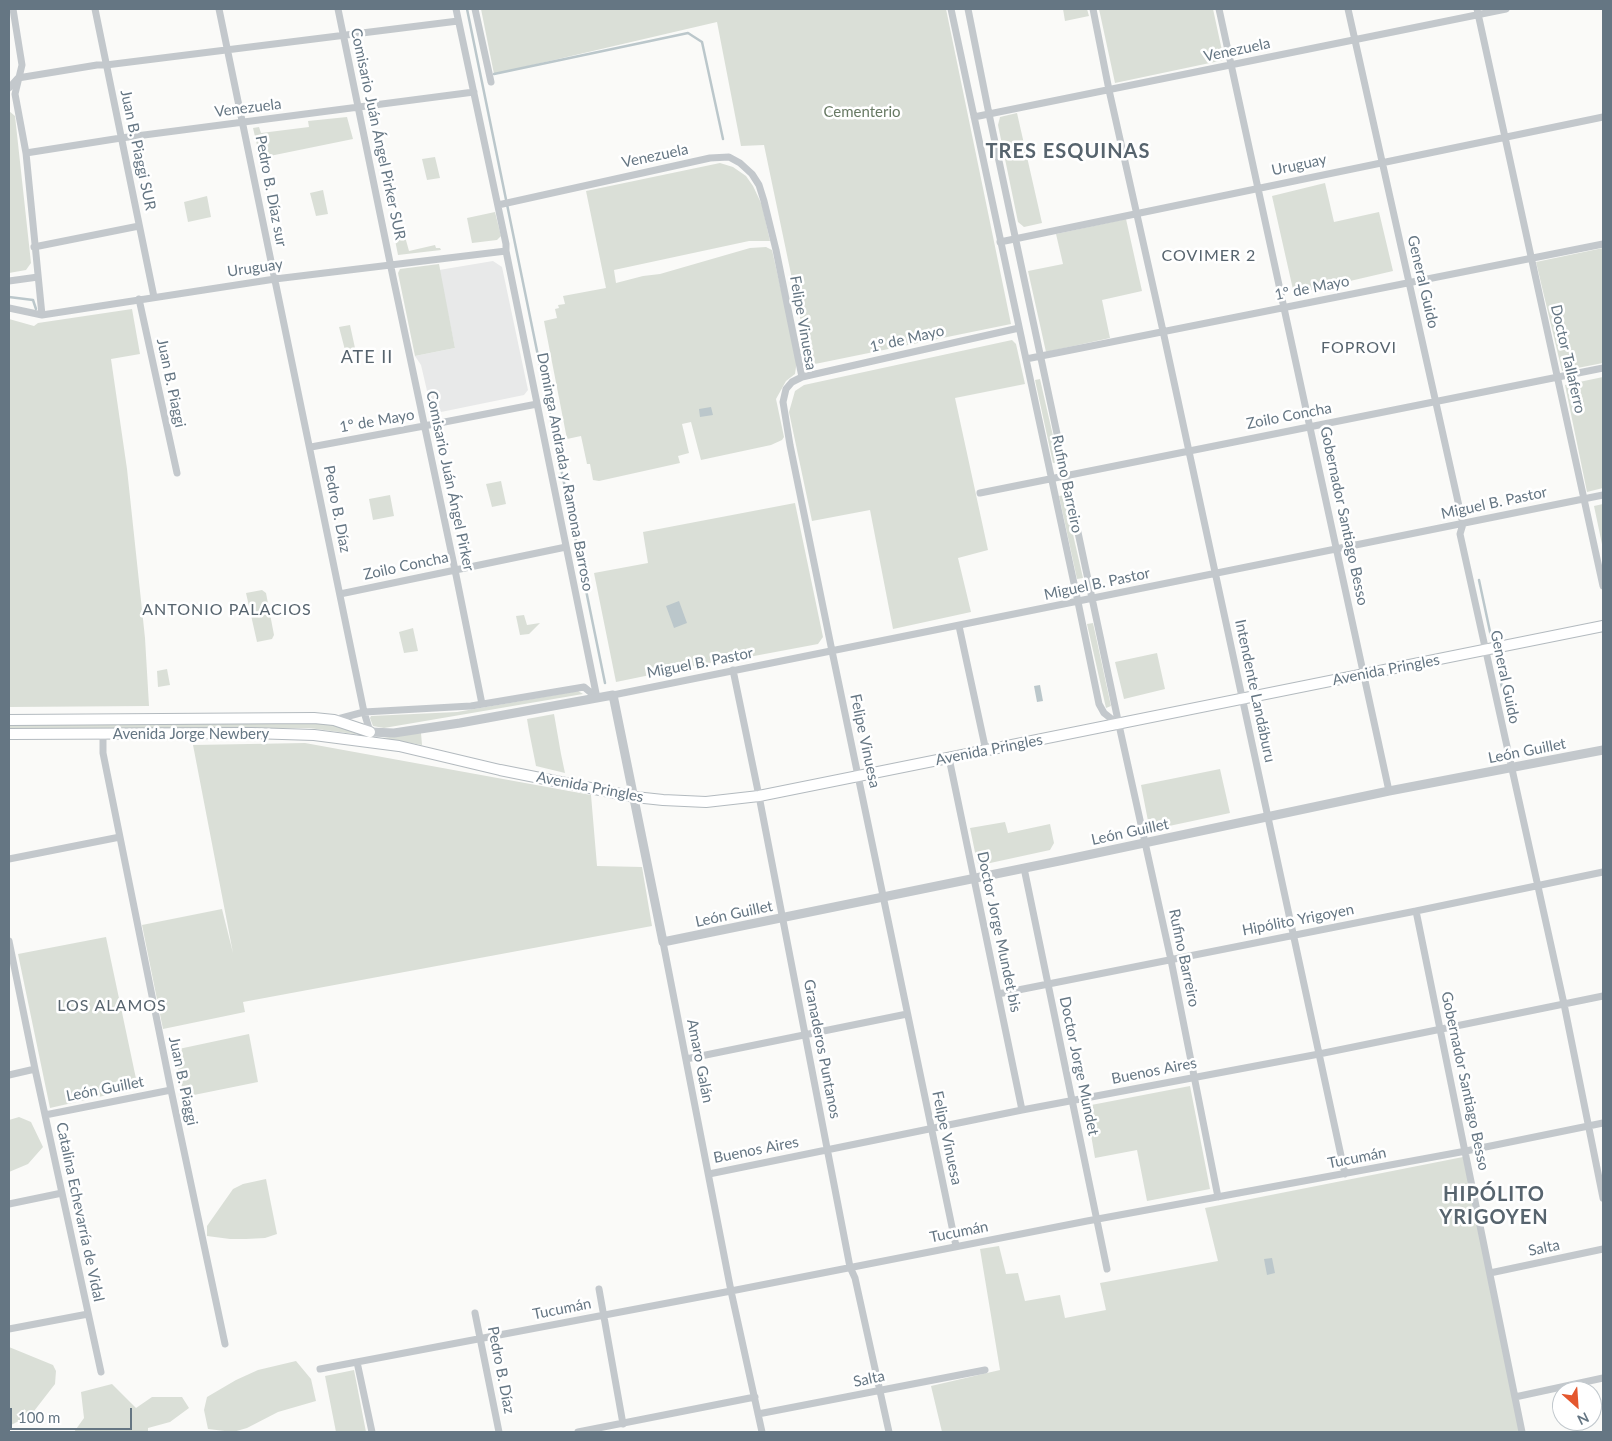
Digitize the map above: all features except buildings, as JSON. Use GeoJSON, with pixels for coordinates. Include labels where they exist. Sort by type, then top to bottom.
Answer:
{"type":"FeatureCollection","features":[{"type":"Feature","properties":{"kind":"main road","name":"Avenida Pringles"},"geometry":{"type":"LineString","coordinates":[[373,743],[399,746],[500,770],[635,797],[686,802],[759,796],[1603,626]]}},
{"type":"Feature","properties":{"kind":"main road","name":"Avenida Jorge Newbery"},"geometry":{"type":"LineString","coordinates":[[9,720],[278,718],[334,720],[370,732]]}},
{"type":"Feature","properties":{"kind":"main road","name":"Avenida Jorge Newbery"},"geometry":{"type":"LineString","coordinates":[[9,734],[285,734],[314,735],[373,743]]}},
{"type":"Feature","properties":{"kind":"street"},"geometry":{"type":"LineString","coordinates":[[13,9],[22,65],[15,94],[26,153],[42,315]]}},
{"type":"Feature","properties":{"kind":"street","name":"Juan B. Piaggi SUR"},"geometry":{"type":"LineString","coordinates":[[95,9],[154,297]]}},
{"type":"Feature","properties":{"kind":"street"},"geometry":{"type":"LineString","coordinates":[[219,9],[228,49]]}},
{"type":"Feature","properties":{"kind":"street","name":"Comisario Juán Ángel Pirker SUR"},"geometry":{"type":"LineString","coordinates":[[338,9],[390,265]]}},
{"type":"Feature","properties":{"kind":"street","name":"Dominga Andrada y Ramona Barroso"},"geometry":{"type":"LineString","coordinates":[[456,9],[506,244],[506,252],[597,698]]}},
{"type":"Feature","properties":{"kind":"street"},"geometry":{"type":"LineString","coordinates":[[475,9],[491,82]]}},
{"type":"Feature","properties":{"kind":"street","name":"Rufino Barreiro"},"geometry":{"type":"LineString","coordinates":[[951,9],[1078,602],[1098,704],[1104,713],[1119,725]]}},
{"type":"Feature","properties":{"kind":"street","name":"Rufino Barreiro"},"geometry":{"type":"LineString","coordinates":[[968,9],[1015,239],[1170,960],[1218,1197]]}},
{"type":"Feature","properties":{"kind":"street","name":"Intendente Landáburu"},"geometry":{"type":"LineString","coordinates":[[1093,9],[1345,1174]]}},
{"type":"Feature","properties":{"kind":"street","name":"Gobernador Santiago Besso"},"geometry":{"type":"LineString","coordinates":[[1219,9],[1389,791]]}},
{"type":"Feature","properties":{"kind":"street","name":"General Guido"},"geometry":{"type":"LineString","coordinates":[[1348,9],[1463,524],[1460,534],[1564,1004],[1603,1198]]}},
{"type":"Feature","properties":{"kind":"street","name":"Venezuela"},"geometry":{"type":"LineString","coordinates":[[974,117],[1355,40],[1478,12],[1506,9]]}},
{"type":"Feature","properties":{"kind":"street","name":"Doctor Tallaferro"},"geometry":{"type":"LineString","coordinates":[[1478,12],[1603,586]]}},
{"type":"Feature","properties":{"kind":"street"},"geometry":{"type":"LineString","coordinates":[[9,88],[18,78],[97,64],[106,65],[458,21]]}},
{"type":"Feature","properties":{"kind":"street","name":"Pedro B. Díaz sur"},"geometry":{"type":"LineString","coordinates":[[228,49],[275,279]]}},
{"type":"Feature","properties":{"kind":"street","name":"Venezuela"},"geometry":{"type":"LineString","coordinates":[[26,153],[121,138],[474,92]]}},
{"type":"Feature","properties":{"kind":"street","name":"Uruguay"},"geometry":{"type":"LineString","coordinates":[[1000,242],[1603,117]]}},
{"type":"Feature","properties":{"kind":"street","name":"Venezuela"},"geometry":{"type":"LineString","coordinates":[[498,205],[716,157]]}},
{"type":"Feature","properties":{"kind":"street","name":"Felipe Vinuesa"},"geometry":{"type":"LineString","coordinates":[[716,157],[729,157],[740,163],[752,174],[759,185],[776,250],[802,377],[792,382],[786,389],[784,402],[790,445],[956,1246]]}},
{"type":"Feature","properties":{"kind":"street"},"geometry":{"type":"LineString","coordinates":[[34,247],[139,226]]}},
{"type":"Feature","properties":{"kind":"street","name":"1º de Mayo"},"geometry":{"type":"LineString","coordinates":[[1026,359],[1603,244]]}},
{"type":"Feature","properties":{"kind":"street","name":"Uruguay"},"geometry":{"type":"LineString","coordinates":[[9,308],[42,315],[275,279],[506,252]]}},
{"type":"Feature","properties":{"kind":"street","name":"Comisario Juán Ángel Pirker"},"geometry":{"type":"LineString","coordinates":[[390,265],[482,704]]}},
{"type":"Feature","properties":{"kind":"street"},"geometry":{"type":"LineString","coordinates":[[9,281],[38,277]]}},
{"type":"Feature","properties":{"kind":"street","name":"Pedro B. Díaz"},"geometry":{"type":"LineString","coordinates":[[275,279],[311,446],[364,712],[373,743]]}},
{"type":"Feature","properties":{"kind":"street","name":"Juan B. Piaggi"},"geometry":{"type":"LineString","coordinates":[[140,299],[177,473]]}},
{"type":"Feature","properties":{"kind":"street","name":"1º de Mayo"},"geometry":{"type":"LineString","coordinates":[[802,377],[1019,328]]}},
{"type":"Feature","properties":{"kind":"street","name":"Zoilo Concha"},"geometry":{"type":"LineString","coordinates":[[980,493],[1310,425],[1603,368]]}},
{"type":"Feature","properties":{"kind":"street","name":"1º de Mayo"},"geometry":{"type":"LineString","coordinates":[[311,446],[537,404]]}},
{"type":"Feature","properties":{"kind":"street","name":"Miguel B. Pastor"},"geometry":{"type":"LineString","coordinates":[[370,732],[394,733],[460,723],[613,695],[1603,495]]}},
{"type":"Feature","properties":{"kind":"street","name":"Zoilo Concha"},"geometry":{"type":"LineString","coordinates":[[340,594],[566,547]]}},
{"type":"Feature","properties":{"kind":"street"},"geometry":{"type":"LineString","coordinates":[[959,626],[986,750]]}},
{"type":"Feature","properties":{"kind":"street","name":"Granaderos Puntanos"},"geometry":{"type":"LineString","coordinates":[[732,670],[759,796],[850,1267],[855,1278],[889,1432]]}},
{"type":"Feature","properties":{"kind":"street"},"geometry":{"type":"LineString","coordinates":[[364,712],[482,704],[584,687],[597,698]]}},
{"type":"Feature","properties":{"kind":"street","name":"Amaro Galán"},"geometry":{"type":"LineString","coordinates":[[613,695],[664,942],[731,1291],[762,1432]]}},
{"type":"Feature","properties":{"kind":"street","name":"Avenida Jorge Newbery"},"geometry":{"type":"LineString","coordinates":[[334,720],[364,712]]}},
{"type":"Feature","properties":{"kind":"street","name":"Juan B. Piaggi"},"geometry":{"type":"LineString","coordinates":[[103,734],[103,753],[171,1090],[225,1344]]}},
{"type":"Feature","properties":{"kind":"street","name":"León Guillet"},"geometry":{"type":"LineString","coordinates":[[664,942],[1389,791],[1603,750]]}},
{"type":"Feature","properties":{"kind":"street","name":"Doctor Jorge Mundet bis"},"geometry":{"type":"LineString","coordinates":[[949,758],[1022,1110]]}},
{"type":"Feature","properties":{"kind":"street"},"geometry":{"type":"LineString","coordinates":[[9,859],[120,837]]}},
{"type":"Feature","properties":{"kind":"street","name":"Doctor Jorge Mundet"},"geometry":{"type":"LineString","coordinates":[[1024,868],[1107,1269]]}},
{"type":"Feature","properties":{"kind":"street","name":"Hipólito Yrigoyen"},"geometry":{"type":"LineString","coordinates":[[998,994],[1603,872]]}},
{"type":"Feature","properties":{"kind":"street","name":"Gobernador Santiago Besso"},"geometry":{"type":"LineString","coordinates":[[1416,911],[1522,1432]]}},
{"type":"Feature","properties":{"kind":"street","name":"Catalina Echevarría de Vidal"},"geometry":{"type":"LineString","coordinates":[[9,941],[35,1070],[101,1372]]}},
{"type":"Feature","properties":{"kind":"street","name":"Buenos Aires"},"geometry":{"type":"LineString","coordinates":[[709,1174],[1022,1110],[1319,1054],[1603,996]]}},
{"type":"Feature","properties":{"kind":"street"},"geometry":{"type":"LineString","coordinates":[[686,1058],[907,1014]]}},
{"type":"Feature","properties":{"kind":"street"},"geometry":{"type":"LineString","coordinates":[[9,1075],[35,1070]]}},
{"type":"Feature","properties":{"kind":"street","name":"León Guillet"},"geometry":{"type":"LineString","coordinates":[[45,1115],[171,1090]]}},
{"type":"Feature","properties":{"kind":"street","name":"Tucumán"},"geometry":{"type":"LineString","coordinates":[[320,1369],[1096,1219],[1466,1151],[1603,1123]]}},
{"type":"Feature","properties":{"kind":"street"},"geometry":{"type":"LineString","coordinates":[[9,1204],[62,1193]]}},
{"type":"Feature","properties":{"kind":"street","name":"Salta"},"geometry":{"type":"LineString","coordinates":[[1490,1273],[1603,1249]]}},
{"type":"Feature","properties":{"kind":"street"},"geometry":{"type":"LineString","coordinates":[[599,1289],[623,1424]]}},
{"type":"Feature","properties":{"kind":"street","name":"Pedro B. Díaz"},"geometry":{"type":"LineString","coordinates":[[476,1313],[499,1432]]}},
{"type":"Feature","properties":{"kind":"street"},"geometry":{"type":"LineString","coordinates":[[9,1329],[88,1314]]}},
{"type":"Feature","properties":{"kind":"street"},"geometry":{"type":"LineString","coordinates":[[357,1362],[372,1432]]}},
{"type":"Feature","properties":{"kind":"street","name":"Salta"},"geometry":{"type":"LineString","coordinates":[[758,1414],[984,1370]]}},
{"type":"Feature","properties":{"kind":"street"},"geometry":{"type":"LineString","coordinates":[[1515,1396],[1603,1378]]}},
{"type":"Feature","properties":{"kind":"street"},"geometry":{"type":"LineString","coordinates":[[578,1432],[755,1397]]}},
{"type":"Feature","properties":{"kind":"shaded area"},"geometry":{"type":"Polygon","coordinates":[[[493,261],[502,267],[528,390],[524,395],[441,412],[431,408],[421,365],[415,356],[455,348],[439,270],[493,261]]]}},
{"type":"Feature","properties":{"kind":"shaded area"},"geometry":{"type":"Polygon","coordinates":[[[711,407],[713,415],[700,417],[699,409],[711,407]]]}},
{"type":"Feature","properties":{"kind":"shaded area"},"geometry":{"type":"Polygon","coordinates":[[[679,601],[687,623],[674,628],[666,606],[679,601]]]}},
{"type":"Feature","properties":{"kind":"shaded area"},"geometry":{"type":"Polygon","coordinates":[[[1040,685],[1043,701],[1037,702],[1034,686],[1040,685]]]}},
{"type":"Feature","properties":{"kind":"shaded area"},"geometry":{"type":"Polygon","coordinates":[[[1272,1258],[1275,1273],[1267,1275],[1264,1259],[1272,1258]]]}},
{"type":"Feature","properties":{"kind":"green space","name":"Cementerio"},"geometry":{"type":"Polygon","coordinates":[[[481,9],[946,9],[1011,324],[810,365],[764,145],[741,146],[717,22],[494,74],[481,9]]]}},
{"type":"Feature","properties":{"kind":"green space"},"geometry":{"type":"Polygon","coordinates":[[[1063,9],[1087,9],[1089,16],[1065,21],[1063,9]]]}},
{"type":"Feature","properties":{"kind":"green space"},"geometry":{"type":"Polygon","coordinates":[[[1099,9],[1213,9],[1224,60],[1115,83],[1099,9]]]}},
{"type":"Feature","properties":{"kind":"green space"},"geometry":{"type":"Polygon","coordinates":[[[9,111],[15,116],[31,263],[26,270],[9,273],[9,111]]]}},
{"type":"Feature","properties":{"kind":"green space"},"geometry":{"type":"Polygon","coordinates":[[[1017,113],[1042,223],[1024,227],[1018,222],[998,125],[1000,117],[1017,113]]]}},
{"type":"Feature","properties":{"kind":"green space"},"geometry":{"type":"Polygon","coordinates":[[[347,117],[353,139],[260,158],[253,128],[259,127],[261,133],[309,127],[308,121],[347,117]]]}},
{"type":"Feature","properties":{"kind":"green space"},"geometry":{"type":"Polygon","coordinates":[[[435,157],[440,178],[427,180],[422,159],[435,157]]]}},
{"type":"Feature","properties":{"kind":"green space"},"geometry":{"type":"Polygon","coordinates":[[[720,163],[733,167],[746,176],[753,186],[762,205],[770,241],[749,241],[614,270],[616,283],[660,274],[750,248],[766,247],[772,250],[797,360],[795,374],[786,381],[776,399],[784,437],[782,440],[771,445],[701,460],[691,422],[682,424],[689,453],[678,456],[680,463],[599,481],[593,480],[590,464],[587,464],[581,436],[567,439],[544,321],[557,318],[555,309],[559,308],[558,305],[565,304],[563,296],[606,288],[586,191],[720,163]]]}},
{"type":"Feature","properties":{"kind":"green space"},"geometry":{"type":"Polygon","coordinates":[[[1325,183],[1334,222],[1379,212],[1393,271],[1294,294],[1272,196],[1325,183]]]}},
{"type":"Feature","properties":{"kind":"green space"},"geometry":{"type":"Polygon","coordinates":[[[323,190],[328,214],[316,216],[310,193],[323,190]]]}},
{"type":"Feature","properties":{"kind":"green space"},"geometry":{"type":"Polygon","coordinates":[[[207,196],[211,217],[188,222],[184,202],[207,196]]]}},
{"type":"Feature","properties":{"kind":"green space"},"geometry":{"type":"Polygon","coordinates":[[[495,212],[501,236],[497,240],[472,243],[467,218],[495,212]]]}},
{"type":"Feature","properties":{"kind":"green space"},"geometry":{"type":"Polygon","coordinates":[[[1126,219],[1142,291],[1102,300],[1110,338],[1046,352],[1028,271],[1063,264],[1056,234],[1126,219]]]}},
{"type":"Feature","properties":{"kind":"green space"},"geometry":{"type":"Polygon","coordinates":[[[404,233],[409,251],[435,245],[436,248],[441,250],[398,255],[394,235],[404,233]]]}},
{"type":"Feature","properties":{"kind":"green space"},"geometry":{"type":"Polygon","coordinates":[[[1603,248],[1603,363],[1562,371],[1536,262],[1603,248]]]}},
{"type":"Feature","properties":{"kind":"green space"},"geometry":{"type":"Polygon","coordinates":[[[439,264],[455,348],[415,356],[398,273],[400,269],[439,264]]]}},
{"type":"Feature","properties":{"kind":"green space"},"geometry":{"type":"Polygon","coordinates":[[[132,309],[140,354],[111,359],[127,469],[145,638],[149,706],[9,707],[9,319],[34,326],[38,323],[132,309]]]}},
{"type":"Feature","properties":{"kind":"green space"},"geometry":{"type":"Polygon","coordinates":[[[350,325],[355,348],[345,350],[339,327],[350,325]]]}},
{"type":"Feature","properties":{"kind":"green space"},"geometry":{"type":"Polygon","coordinates":[[[1012,340],[1016,344],[1025,384],[955,398],[988,550],[958,558],[971,612],[893,629],[870,510],[812,521],[789,412],[795,391],[804,385],[1012,340]]]}},
{"type":"Feature","properties":{"kind":"green space"},"geometry":{"type":"Polygon","coordinates":[[[1603,377],[1603,488],[1587,492],[1565,385],[1603,377]]]}},
{"type":"Feature","properties":{"kind":"green space"},"geometry":{"type":"Polygon","coordinates":[[[1040,379],[1059,462],[1053,463],[1035,380],[1040,379]]]}},
{"type":"Feature","properties":{"kind":"green space"},"geometry":{"type":"Polygon","coordinates":[[[501,481],[506,504],[492,507],[486,484],[501,481]]]}},
{"type":"Feature","properties":{"kind":"green space"},"geometry":{"type":"Polygon","coordinates":[[[390,495],[394,516],[373,520],[369,499],[390,495]]]}},
{"type":"Feature","properties":{"kind":"green space"},"geometry":{"type":"Polygon","coordinates":[[[1064,495],[1083,578],[1077,579],[1059,496],[1064,495]]]}},
{"type":"Feature","properties":{"kind":"green space"},"geometry":{"type":"Polygon","coordinates":[[[795,503],[823,637],[818,644],[738,659],[733,658],[616,682],[594,573],[648,563],[643,532],[795,503]]]}},
{"type":"Feature","properties":{"kind":"green space"},"geometry":{"type":"Polygon","coordinates":[[[1603,504],[1603,549],[1594,506],[1603,504]]]}},
{"type":"Feature","properties":{"kind":"green space"},"geometry":{"type":"Polygon","coordinates":[[[262,590],[266,593],[274,635],[272,639],[257,642],[246,593],[262,590]]]}},
{"type":"Feature","properties":{"kind":"green space"},"geometry":{"type":"Polygon","coordinates":[[[524,615],[527,625],[540,623],[529,634],[520,635],[516,616],[524,615]]]}},
{"type":"Feature","properties":{"kind":"green space"},"geometry":{"type":"Polygon","coordinates":[[[1093,623],[1111,706],[1106,708],[1087,624],[1093,623]]]}},
{"type":"Feature","properties":{"kind":"green space"},"geometry":{"type":"Polygon","coordinates":[[[413,628],[418,651],[404,653],[399,632],[413,628]]]}},
{"type":"Feature","properties":{"kind":"green space"},"geometry":{"type":"Polygon","coordinates":[[[1157,653],[1165,689],[1124,699],[1115,662],[1157,653]]]}},
{"type":"Feature","properties":{"kind":"green space"},"geometry":{"type":"Polygon","coordinates":[[[167,669],[170,685],[158,687],[157,671],[167,669]]]}},
{"type":"Feature","properties":{"kind":"green space"},"geometry":{"type":"Polygon","coordinates":[[[578,691],[583,694],[384,728],[373,726],[370,718],[371,716],[457,712],[578,691]]]}},
{"type":"Feature","properties":{"kind":"green space"},"geometry":{"type":"Polygon","coordinates":[[[554,714],[565,773],[536,766],[529,731],[527,719],[554,714]]]}},
{"type":"Feature","properties":{"kind":"green space"},"geometry":{"type":"Polygon","coordinates":[[[319,720],[359,732],[362,735],[309,728],[9,731],[9,723],[319,720]]]}},
{"type":"Feature","properties":{"kind":"green space"},"geometry":{"type":"Polygon","coordinates":[[[421,733],[422,745],[382,738],[421,733]]]}},
{"type":"Feature","properties":{"kind":"green space"},"geometry":{"type":"Polygon","coordinates":[[[305,743],[591,795],[597,866],[642,867],[652,926],[243,1002],[245,1012],[163,1029],[142,925],[222,909],[233,953],[193,745],[305,743]]]}},
{"type":"Feature","properties":{"kind":"green space"},"geometry":{"type":"Polygon","coordinates":[[[1220,769],[1230,813],[1155,829],[1149,826],[1141,785],[1220,769]]]}},
{"type":"Feature","properties":{"kind":"green space"},"geometry":{"type":"Polygon","coordinates":[[[1005,822],[1008,833],[1050,824],[1054,843],[1050,850],[981,865],[977,862],[970,828],[1005,822]]]}},
{"type":"Feature","properties":{"kind":"green space"},"geometry":{"type":"Polygon","coordinates":[[[106,937],[138,1088],[50,1108],[18,954],[106,937]]]}},
{"type":"Feature","properties":{"kind":"green space"},"geometry":{"type":"Polygon","coordinates":[[[249,1034],[258,1082],[184,1097],[174,1050],[249,1034]]]}},
{"type":"Feature","properties":{"kind":"green space"},"geometry":{"type":"Polygon","coordinates":[[[1190,1086],[1210,1189],[1147,1201],[1137,1150],[1095,1158],[1086,1106],[1190,1086]]]}},
{"type":"Feature","properties":{"kind":"green space"},"geometry":{"type":"Polygon","coordinates":[[[19,1117],[31,1122],[43,1147],[28,1164],[9,1172],[9,1120],[19,1117]]]}},
{"type":"Feature","properties":{"kind":"green space"},"geometry":{"type":"Polygon","coordinates":[[[1463,1157],[1522,1432],[942,1432],[931,1386],[1000,1370],[980,1249],[999,1246],[1006,1274],[1018,1273],[1025,1301],[1060,1295],[1065,1318],[1106,1310],[1100,1283],[1218,1261],[1205,1208],[1463,1157]]]}},
{"type":"Feature","properties":{"kind":"green space"},"geometry":{"type":"Polygon","coordinates":[[[266,1179],[277,1234],[265,1238],[246,1239],[207,1236],[207,1226],[233,1189],[243,1184],[266,1179]]]}},
{"type":"Feature","properties":{"kind":"green space"},"geometry":{"type":"Polygon","coordinates":[[[9,1347],[53,1365],[56,1371],[55,1384],[31,1415],[9,1426],[9,1347]]]}},
{"type":"Feature","properties":{"kind":"green space"},"geometry":{"type":"Polygon","coordinates":[[[296,1361],[311,1379],[316,1401],[278,1412],[247,1428],[233,1432],[208,1429],[204,1410],[207,1397],[258,1370],[296,1361]]]}},
{"type":"Feature","properties":{"kind":"green space"},"geometry":{"type":"Polygon","coordinates":[[[354,1370],[366,1432],[336,1432],[325,1376],[354,1370]]]}},
{"type":"Feature","properties":{"kind":"green space"},"geometry":{"type":"Polygon","coordinates":[[[112,1384],[136,1408],[152,1397],[182,1397],[189,1408],[170,1422],[148,1428],[148,1432],[74,1432],[84,1418],[81,1392],[112,1384]]]}},
{"type":"Feature","properties":{"kind":"waterway"},"geometry":{"type":"LineString","coordinates":[[467,9],[605,683]]}},
{"type":"Feature","properties":{"kind":"waterway"},"geometry":{"type":"LineString","coordinates":[[494,74],[688,33],[702,42],[723,139]]}},
{"type":"Feature","properties":{"kind":"waterway"},"geometry":{"type":"LineString","coordinates":[[9,297],[33,300],[36,309]]}},
{"type":"Feature","properties":{"kind":"waterway"},"geometry":{"type":"LineString","coordinates":[[1479,580],[1492,641]]}},
{"type":"Feature","properties":{"kind":"waterway"},"geometry":{"type":"LineString","coordinates":[[1495,655],[1509,720]]}},
{"type":"Feature","properties":{"kind":"district","name":"TRES ESQUINAS"},"geometry":{"type":"Point","coordinates":[1068,152]}},
{"type":"Feature","properties":{"kind":"district","name":"COVIMER 2"},"geometry":{"type":"Point","coordinates":[1209,256]}},
{"type":"Feature","properties":{"kind":"district","name":"FOPROVI"},"geometry":{"type":"Point","coordinates":[1359,348]}},
{"type":"Feature","properties":{"kind":"district","name":"ATE II"},"geometry":{"type":"Point","coordinates":[367,357]}},
{"type":"Feature","properties":{"kind":"district","name":"ANTONIO PALACIOS"},"geometry":{"type":"Point","coordinates":[227,610]}},
{"type":"Feature","properties":{"kind":"district","name":"LOS ALAMOS"},"geometry":{"type":"Point","coordinates":[112,1006]}},
{"type":"Feature","properties":{"kind":"district","name":"HIPÓLITO YRIGOYEN"},"geometry":{"type":"Point","coordinates":[1494,1206]}}]}
